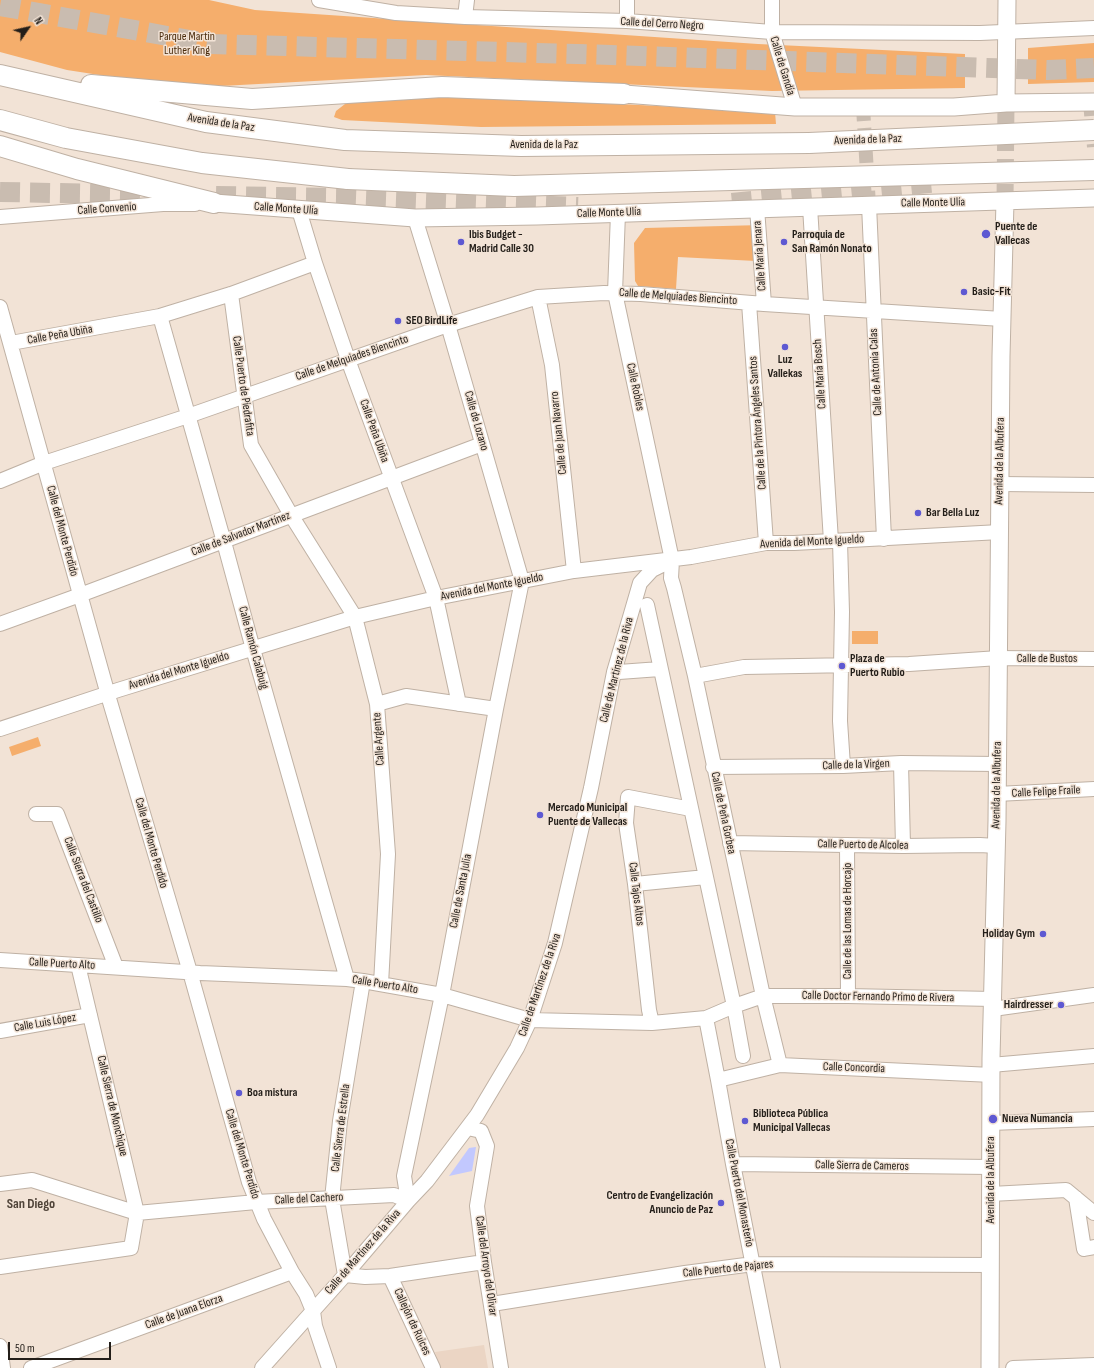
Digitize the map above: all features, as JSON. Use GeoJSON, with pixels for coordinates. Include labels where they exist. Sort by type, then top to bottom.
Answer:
{"type":"FeatureCollection","features":[{"type":"Feature","properties":{"kind":"highway"},"geometry":{"type":"LineString","coordinates":[[8,77],[252,99],[442,87],[624,94]]}},
{"type":"Feature","properties":{"kind":"highway","name":"Avenida de la Paz"},"geometry":{"type":"LineString","coordinates":[[8,77],[206,122],[345,140],[521,146],[809,143],[1094,130]]}},
{"type":"Feature","properties":{"kind":"highway"},"geometry":{"type":"LineString","coordinates":[[0,120],[66,138],[202,163],[348,179],[514,186],[1094,170]]}},
{"type":"Feature","properties":{"kind":"highway"},"geometry":{"type":"LineString","coordinates":[[0,146],[77,169],[214,203]]}},
{"type":"Feature","properties":{"kind":"main road"},"geometry":{"type":"LineString","coordinates":[[1006,103],[1007,0]]}},
{"type":"Feature","properties":{"kind":"main road"},"geometry":{"type":"LineString","coordinates":[[624,94],[795,107],[954,107],[1006,103],[1094,102]]}},
{"type":"Feature","properties":{"kind":"main road","name":"Calle Monte Ulía"},"geometry":{"type":"LineString","coordinates":[[214,203],[415,218],[537,216],[1094,198]]}},
{"type":"Feature","properties":{"kind":"main road","name":"Avenida de la Albufera"},"geometry":{"type":"LineString","coordinates":[[990,1368],[991,1123],[998,764],[1002,319],[1005,201]]}},
{"type":"Feature","properties":{"kind":"street","name":"Calle del Cerro Negro"},"geometry":{"type":"LineString","coordinates":[[319,0],[396,13],[465,17],[627,21],[772,32],[928,34],[1007,33],[1094,28]]}},
{"type":"Feature","properties":{"kind":"street"},"geometry":{"type":"LineString","coordinates":[[465,17],[467,0]]}},
{"type":"Feature","properties":{"kind":"street"},"geometry":{"type":"LineString","coordinates":[[627,0],[627,21]]}},
{"type":"Feature","properties":{"kind":"street","name":"Calle de Gandía"},"geometry":{"type":"LineString","coordinates":[[772,0],[772,32],[795,107]]}},
{"type":"Feature","properties":{"kind":"street","name":"Calle Convenio"},"geometry":{"type":"LineString","coordinates":[[0,217],[163,204],[214,203]]}},
{"type":"Feature","properties":{"kind":"street","name":"Calle de Antonia Calas"},"geometry":{"type":"LineString","coordinates":[[868,205],[884,539]]}},
{"type":"Feature","properties":{"kind":"street","name":"Calle María Bosch"},"geometry":{"type":"LineString","coordinates":[[810,206],[816,307],[842,612],[841,666]]}},
{"type":"Feature","properties":{"kind":"street","name":"Calle María Jenara"},"geometry":{"type":"LineString","coordinates":[[757,208],[764,304]]}},
{"type":"Feature","properties":{"kind":"street","name":"Calle Peña Ubiña"},"geometry":{"type":"LineString","coordinates":[[299,210],[315,263],[348,360],[436,598],[459,704]]}},
{"type":"Feature","properties":{"kind":"street","name":"Calle Robles"},"geometry":{"type":"LineString","coordinates":[[618,213],[615,293],[672,560]]}},
{"type":"Feature","properties":{"kind":"street","name":"Calle de Lozano"},"geometry":{"type":"LineString","coordinates":[[415,218],[448,325],[522,581]]}},
{"type":"Feature","properties":{"kind":"street","name":"Calle Peña Ubiña"},"geometry":{"type":"LineString","coordinates":[[11,343],[160,316],[231,294],[315,263]]}},
{"type":"Feature","properties":{"kind":"street","name":"Calle de Melquiades Biencinto"},"geometry":{"type":"LineString","coordinates":[[0,481],[44,463],[188,416],[448,325],[538,297],[615,293],[1002,319]]}},
{"type":"Feature","properties":{"kind":"street","name":"Calle Puerto de Piedrafita"},"geometry":{"type":"LineString","coordinates":[[231,294],[251,445],[291,515]]}},
{"type":"Feature","properties":{"kind":"street","name":"Calle de Juan Navarro"},"geometry":{"type":"LineString","coordinates":[[538,297],[552,365],[574,571]]}},
{"type":"Feature","properties":{"kind":"street","name":"Calle de la Pintora Ángeles Santos"},"geometry":{"type":"LineString","coordinates":[[750,303],[766,543]]}},
{"type":"Feature","properties":{"kind":"street","name":"Calle del Monte Perdido"},"geometry":{"type":"LineString","coordinates":[[0,307],[80,595],[109,693],[110,702],[190,972],[248,1182],[256,1202],[292,1272],[306,1294],[313,1311],[315,1326],[329,1368]]}},
{"type":"Feature","properties":{"kind":"street","name":"Calle Ramón Calabuig"},"geometry":{"type":"LineString","coordinates":[[160,316],[347,979]]}},
{"type":"Feature","properties":{"kind":"street","name":"Calle de Salvador Martínez"},"geometry":{"type":"LineString","coordinates":[[0,624],[224,542],[291,515],[482,444]]}},
{"type":"Feature","properties":{"kind":"street"},"geometry":{"type":"LineString","coordinates":[[1000,484],[1094,485]]}},
{"type":"Feature","properties":{"kind":"street","name":"Calle Argente"},"geometry":{"type":"LineString","coordinates":[[291,515],[355,617],[377,704],[388,854],[380,984]]}},
{"type":"Feature","properties":{"kind":"street","name":"Avenida del Monte Igueldo"},"geometry":{"type":"LineString","coordinates":[[0,729],[109,693],[355,617],[436,598],[522,581],[574,571],[672,560],[766,543],[884,539],[1000,532]]}},
{"type":"Feature","properties":{"kind":"street","name":"Calle de Peña Gorbea"},"geometry":{"type":"LineString","coordinates":[[672,560],[672,578],[763,996],[780,1065]]}},
{"type":"Feature","properties":{"kind":"street","name":"Calle de Martínez de la Riva"},"geometry":{"type":"LineString","coordinates":[[262,1368],[427,1180],[468,1128],[517,1048],[530,1020],[556,943],[591,788],[614,672],[640,583],[652,570],[672,560]]}},
{"type":"Feature","properties":{"kind":"street","name":"Calle de Santa Julia"},"geometry":{"type":"LineString","coordinates":[[408,1201],[404,1176],[442,995],[522,581]]}},
{"type":"Feature","properties":{"kind":"street"},"geometry":{"type":"LineString","coordinates":[[647,605],[734,1006],[743,1056]]}},
{"type":"Feature","properties":{"kind":"street","name":"Calle de Bustos"},"geometry":{"type":"LineString","coordinates":[[841,666],[909,664],[999,658],[1094,659]]}},
{"type":"Feature","properties":{"kind":"street"},"geometry":{"type":"LineString","coordinates":[[694,676],[744,667],[841,666],[840,721],[842,766]]}},
{"type":"Feature","properties":{"kind":"street"},"geometry":{"type":"LineString","coordinates":[[619,672],[660,669]]}},
{"type":"Feature","properties":{"kind":"street"},"geometry":{"type":"LineString","coordinates":[[377,704],[406,696],[496,710]]}},
{"type":"Feature","properties":{"kind":"street"},"geometry":{"type":"LineString","coordinates":[[901,763],[903,846]]}},
{"type":"Feature","properties":{"kind":"street","name":"Calle de la Virgen"},"geometry":{"type":"LineString","coordinates":[[714,767],[842,766],[901,763],[998,764]]}},
{"type":"Feature","properties":{"kind":"street","name":"Calle Felipe Fraile"},"geometry":{"type":"LineString","coordinates":[[997,794],[1094,789]]}},
{"type":"Feature","properties":{"kind":"street","name":"Calle Tajos Altos"},"geometry":{"type":"LineString","coordinates":[[652,1023],[649,1010],[635,884],[626,823],[628,797],[691,809]]}},
{"type":"Feature","properties":{"kind":"street","name":"Calle Sierra del Castillo"},"geometry":{"type":"LineString","coordinates":[[36,814],[57,814],[116,967]]}},
{"type":"Feature","properties":{"kind":"street","name":"Calle Puerto de Alcolea"},"geometry":{"type":"LineString","coordinates":[[730,843],[996,846]]}},
{"type":"Feature","properties":{"kind":"street","name":"Calle de las Lomas de Horcajo"},"geometry":{"type":"LineString","coordinates":[[848,845],[848,996]]}},
{"type":"Feature","properties":{"kind":"street"},"geometry":{"type":"LineString","coordinates":[[635,884],[706,877]]}},
{"type":"Feature","properties":{"kind":"street","name":"Calle Puerto Alto"},"geometry":{"type":"LineString","coordinates":[[0,960],[190,972],[347,979],[442,995],[530,1020],[652,1023],[706,1018],[763,996]]}},
{"type":"Feature","properties":{"kind":"street","name":"Calle Sierra de Monchique"},"geometry":{"type":"LineString","coordinates":[[0,1267],[131,1248],[137,1213],[78,965]]}},
{"type":"Feature","properties":{"kind":"street","name":"Calle Sierra de Estrella"},"geometry":{"type":"LineString","coordinates":[[345,1275],[332,1198],[340,1121],[363,981]]}},
{"type":"Feature","properties":{"kind":"street","name":"Calle Doctor Fernando Primo de Rivera"},"geometry":{"type":"LineString","coordinates":[[763,996],[848,996],[993,1004],[1094,995]]}},
{"type":"Feature","properties":{"kind":"street","name":"Calle Luis López"},"geometry":{"type":"LineString","coordinates":[[0,1031],[90,1015]]}},
{"type":"Feature","properties":{"kind":"street","name":"Calle Puerto del Monasterio"},"geometry":{"type":"LineString","coordinates":[[706,1018],[773,1368]]}},
{"type":"Feature","properties":{"kind":"street","name":"Calle Concordia"},"geometry":{"type":"LineString","coordinates":[[718,1080],[780,1065],[992,1070],[1094,1056]]}},
{"type":"Feature","properties":{"kind":"street"},"geometry":{"type":"LineString","coordinates":[[991,1123],[1094,1120]]}},
{"type":"Feature","properties":{"kind":"street","name":"Calle del Arroyo del Olivar"},"geometry":{"type":"LineString","coordinates":[[468,1128],[481,1131],[487,1146],[477,1206],[484,1262],[492,1304],[501,1368]]}},
{"type":"Feature","properties":{"kind":"street","name":"Calle Sierra de Cameros"},"geometry":{"type":"LineString","coordinates":[[733,1164],[991,1167]]}},
{"type":"Feature","properties":{"kind":"street"},"geometry":{"type":"LineString","coordinates":[[0,1184],[32,1180],[137,1213]]}},
{"type":"Feature","properties":{"kind":"street"},"geometry":{"type":"LineString","coordinates":[[991,1194],[1066,1190],[1094,1213]]}},
{"type":"Feature","properties":{"kind":"street","name":"Calle del Cachero"},"geometry":{"type":"LineString","coordinates":[[137,1213],[256,1202],[394,1195],[408,1201]]}},
{"type":"Feature","properties":{"kind":"street"},"geometry":{"type":"LineString","coordinates":[[1076,1198],[1084,1249],[1094,1247]]}},
{"type":"Feature","properties":{"kind":"street","name":"Callejón de Ruices"},"geometry":{"type":"LineString","coordinates":[[345,1275],[365,1277],[390,1276],[484,1262]]}},
{"type":"Feature","properties":{"kind":"street","name":"Calle Puerto de Pajares"},"geometry":{"type":"LineString","coordinates":[[492,1304],[685,1273],[753,1264],[991,1265]]}},
{"type":"Feature","properties":{"kind":"street","name":"Calle de Juana Elorza"},"geometry":{"type":"LineString","coordinates":[[31,1368],[292,1272]]}},
{"type":"Feature","properties":{"kind":"street","name":"Callejón de Ruices"},"geometry":{"type":"LineString","coordinates":[[390,1276],[433,1368]]}},
{"type":"Feature","properties":{"kind":"street"},"geometry":{"type":"LineString","coordinates":[[0,1346],[3,1368]]}},
{"type":"Feature","properties":{"kind":"street"},"geometry":{"type":"LineString","coordinates":[[1013,1368],[1094,1365]]}},
{"type":"Feature","properties":{"kind":"shaded area"},"geometry":{"type":"Polygon","coordinates":[[[484,1345],[488,1368],[440,1368],[435,1352],[484,1345]]]}},
{"type":"Feature","properties":{"kind":"green space","name":"Parque Martin Luther King"},"geometry":{"type":"Polygon","coordinates":[[[0,0],[209,0],[255,10],[758,44],[965,54],[965,88],[772,91],[426,75],[184,88],[67,70],[0,52],[0,0]]]}},
{"type":"Feature","properties":{"kind":"green space"},"geometry":{"type":"Polygon","coordinates":[[[1094,43],[1094,82],[1028,84],[1028,48],[1094,43]]]}},
{"type":"Feature","properties":{"kind":"green space"},"geometry":{"type":"Polygon","coordinates":[[[412,96],[483,97],[775,112],[776,124],[481,127],[342,120],[334,117],[336,111],[345,104],[365,99],[412,96]]]}},
{"type":"Feature","properties":{"kind":"green space"},"geometry":{"type":"Polygon","coordinates":[[[762,225],[756,261],[678,257],[676,289],[638,286],[635,281],[634,243],[645,228],[762,225]]]}},
{"type":"Feature","properties":{"kind":"green space"},"geometry":{"type":"Polygon","coordinates":[[[852,631],[878,631],[878,644],[852,644],[852,631]]]}},
{"type":"Feature","properties":{"kind":"green space"},"geometry":{"type":"Polygon","coordinates":[[[38,737],[41,746],[12,756],[9,747],[38,737]]]}},
{"type":"Feature","properties":{"kind":"water"},"geometry":{"type":"Polygon","coordinates":[[[476,1147],[472,1171],[449,1176],[469,1148],[476,1147]]]}},
{"type":"Feature","properties":{"kind":"tunnel"},"geometry":{"type":"LineString","coordinates":[[0,6],[212,44],[611,55],[1048,70],[1094,68]]}},
{"type":"Feature","properties":{"kind":"tunnel"},"geometry":{"type":"LineString","coordinates":[[1090,102],[1094,147]]}},
{"type":"Feature","properties":{"kind":"tunnel"},"geometry":{"type":"LineString","coordinates":[[1005,201],[1006,103]]}},
{"type":"Feature","properties":{"kind":"tunnel"},"geometry":{"type":"LineString","coordinates":[[863,107],[869,205]]}},
{"type":"Feature","properties":{"kind":"tunnel"},"geometry":{"type":"LineString","coordinates":[[732,203],[939,182]]}},
{"type":"Feature","properties":{"kind":"tunnel"},"geometry":{"type":"LineString","coordinates":[[0,192],[166,195]]}},
{"type":"Feature","properties":{"kind":"tunnel"},"geometry":{"type":"LineString","coordinates":[[216,196],[343,198],[578,207]]}},
{"type":"Feature","properties":{"kind":"place","name":"Puente de Vallecas"},"geometry":{"type":"Point","coordinates":[986,234]}},
{"type":"Feature","properties":{"kind":"place","name":"Ibis Budget - Madrid Calle 30"},"geometry":{"type":"Point","coordinates":[461,242]}},
{"type":"Feature","properties":{"kind":"place","name":"Parroquia de San Ramón Nonato"},"geometry":{"type":"Point","coordinates":[784,242]}},
{"type":"Feature","properties":{"kind":"place","name":"Basic-Fit"},"geometry":{"type":"Point","coordinates":[964,292]}},
{"type":"Feature","properties":{"kind":"place","name":"SEO BirdLife"},"geometry":{"type":"Point","coordinates":[398,321]}},
{"type":"Feature","properties":{"kind":"place","name":"Luz Vallekas"},"geometry":{"type":"Point","coordinates":[785,347]}},
{"type":"Feature","properties":{"kind":"place","name":"Bar Bella Luz"},"geometry":{"type":"Point","coordinates":[918,513]}},
{"type":"Feature","properties":{"kind":"place","name":"Plaza de Puerto Rubio"},"geometry":{"type":"Point","coordinates":[842,666]}},
{"type":"Feature","properties":{"kind":"place","name":"Mercado Municipal Puente de Vallecas"},"geometry":{"type":"Point","coordinates":[540,815]}},
{"type":"Feature","properties":{"kind":"place","name":"Holiday Gym"},"geometry":{"type":"Point","coordinates":[1043,934]}},
{"type":"Feature","properties":{"kind":"place","name":"Hairdresser"},"geometry":{"type":"Point","coordinates":[1061,1005]}},
{"type":"Feature","properties":{"kind":"place","name":"Boa mistura"},"geometry":{"type":"Point","coordinates":[239,1093]}},
{"type":"Feature","properties":{"kind":"place","name":"Nueva Numancia"},"geometry":{"type":"Point","coordinates":[993,1119]}},
{"type":"Feature","properties":{"kind":"place","name":"Biblioteca Pública Municipal Vallecas"},"geometry":{"type":"Point","coordinates":[745,1121]}},
{"type":"Feature","properties":{"kind":"place","name":"Centro de Evangelización Anuncio de Paz"},"geometry":{"type":"Point","coordinates":[721,1203]}},
{"type":"Feature","properties":{"kind":"district","name":"San Diego"},"geometry":{"type":"Point","coordinates":[31,1204]}}]}
